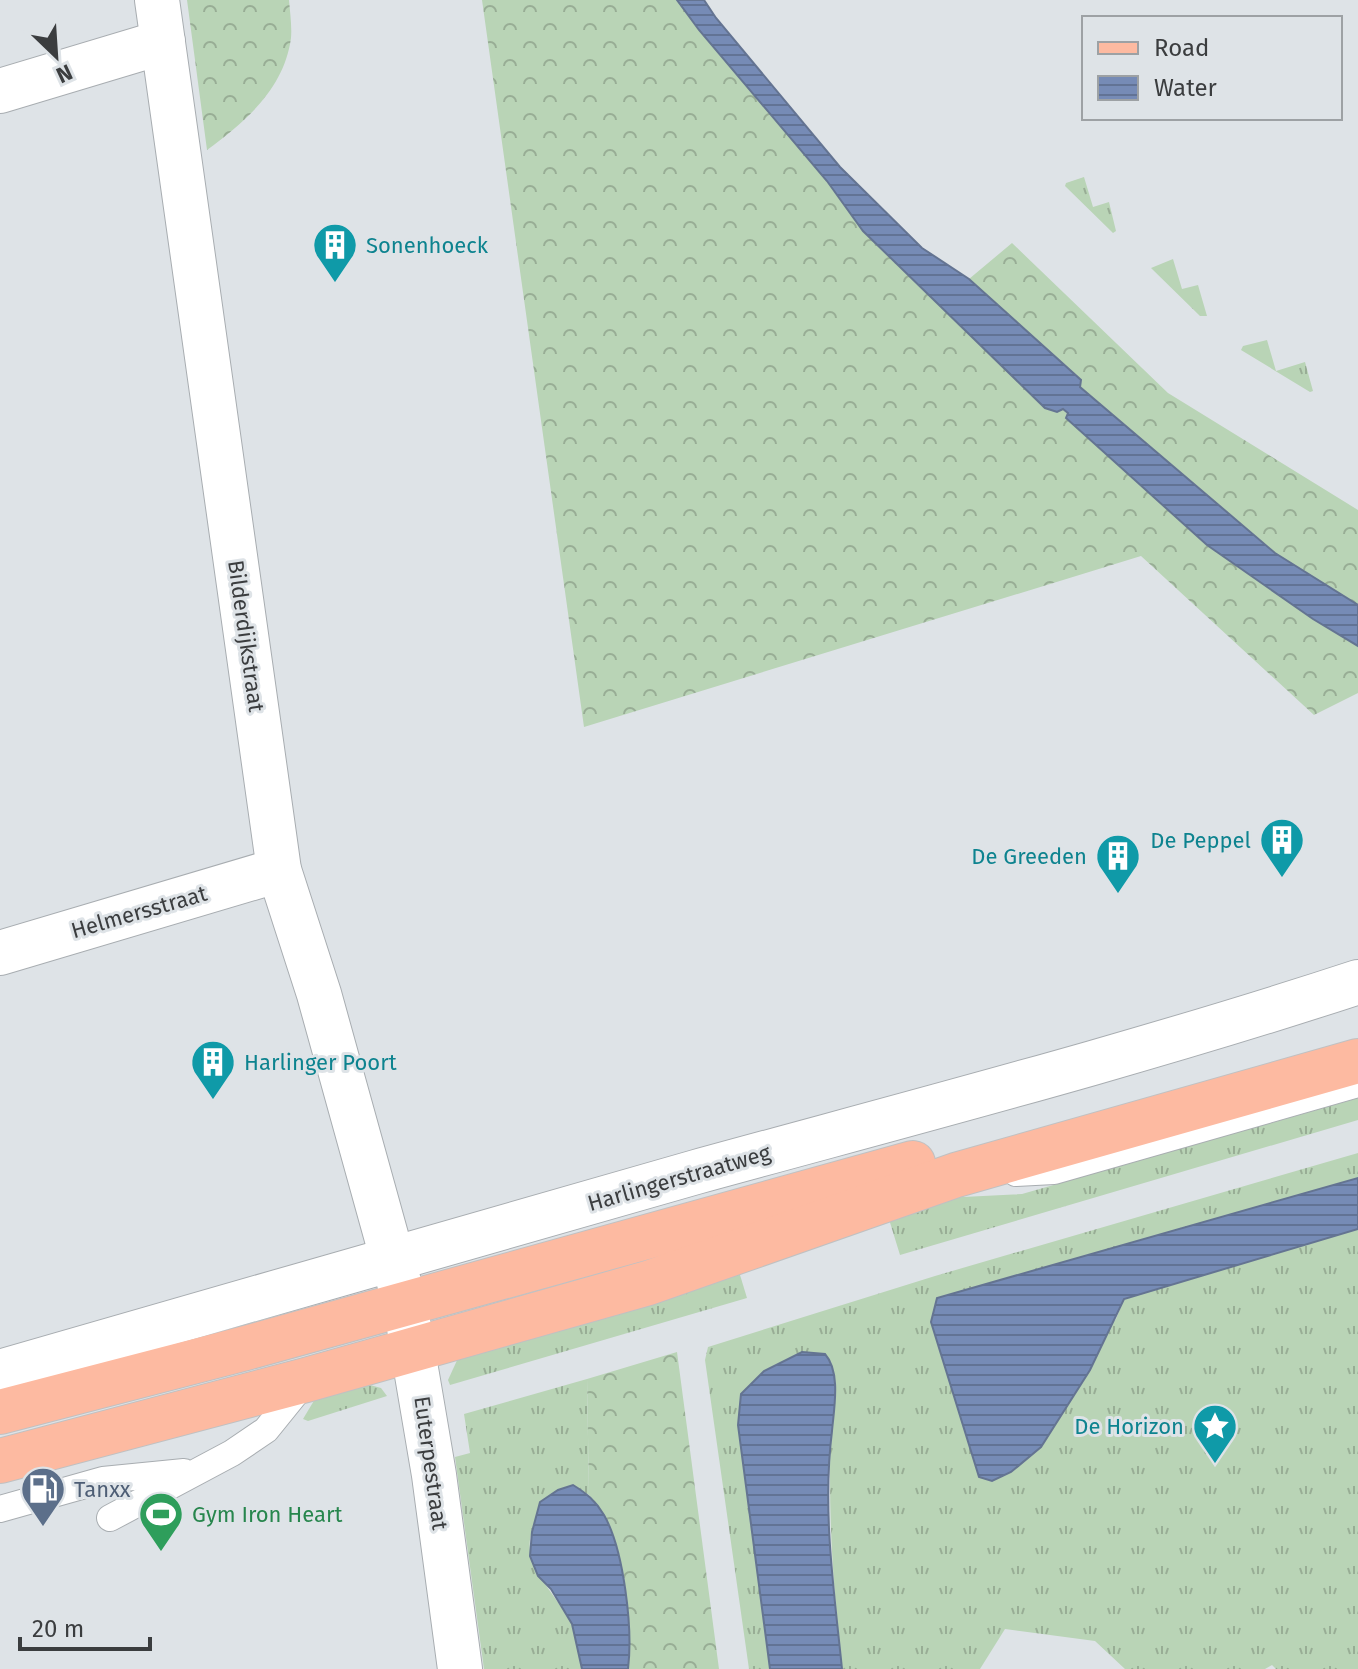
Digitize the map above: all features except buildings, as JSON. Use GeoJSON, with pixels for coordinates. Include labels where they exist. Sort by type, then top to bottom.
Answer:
{"type":"FeatureCollection","features":[{"type":"Feature","properties":{"kind":"main road"},"geometry":{"type":"LineString","coordinates":[[0,1412],[405,1304],[1097,1112],[1358,1036]]}},
{"type":"Feature","properties":{"kind":"main road"},"geometry":{"type":"LineString","coordinates":[[0,1461],[306,1380],[648,1283],[956,1175],[1358,1061]]}},
{"type":"Feature","properties":{"kind":"street"},"geometry":{"type":"LineString","coordinates":[[0,91],[160,21]]}},
{"type":"Feature","properties":{"kind":"street","name":"Bilderdijkstraat"},"geometry":{"type":"LineString","coordinates":[[160,21],[279,870],[319,994],[393,1259]]}},
{"type":"Feature","properties":{"kind":"street","name":"Helmersstraat"},"geometry":{"type":"LineString","coordinates":[[0,953],[279,870]]}},
{"type":"Feature","properties":{"kind":"street","name":"Harlingerstraatweg"},"geometry":{"type":"LineString","coordinates":[[0,1372],[707,1169],[989,1094],[1358,982]]}},
{"type":"Feature","properties":{"kind":"street","name":"Euterpestraat"},"geometry":{"type":"LineString","coordinates":[[393,1259],[405,1304],[434,1475],[460,1669]]}},
{"type":"Feature","properties":{"kind":"lane"},"geometry":{"type":"LineString","coordinates":[[956,1175],[1054,1171],[1358,1084]]}},
{"type":"Feature","properties":{"kind":"lane"},"geometry":{"type":"LineString","coordinates":[[110,1518],[200,1470],[266,1430],[306,1380]]}},
{"type":"Feature","properties":{"kind":"lane"},"geometry":{"type":"LineString","coordinates":[[0,1509],[103,1480],[200,1470]]}},
{"type":"Feature","properties":{"kind":"green space"},"geometry":{"type":"Polygon","coordinates":[[[187,0],[289,0],[291,38],[287,56],[272,88],[249,115],[207,150],[187,0]]]}},
{"type":"Feature","properties":{"kind":"green space"},"geometry":{"type":"Polygon","coordinates":[[[482,0],[677,0],[827,181],[863,231],[1068,413],[1067,418],[1207,545],[1313,619],[1358,646],[1358,693],[1314,715],[1141,556],[584,727],[482,0]]]}},
{"type":"Feature","properties":{"kind":"green space"},"geometry":{"type":"Polygon","coordinates":[[[1084,177],[1093,207],[1109,202],[1116,231],[1113,233],[1065,186],[1084,177]]]}},
{"type":"Feature","properties":{"kind":"green space"},"geometry":{"type":"Polygon","coordinates":[[[1012,243],[1168,393],[1358,510],[1358,605],[1275,553],[1079,387],[1080,380],[969,279],[1012,243]]]}},
{"type":"Feature","properties":{"kind":"green space"},"geometry":{"type":"Polygon","coordinates":[[[1173,259],[1182,289],[1198,285],[1207,316],[1200,316],[1151,268],[1173,259]]]}},
{"type":"Feature","properties":{"kind":"green space"},"geometry":{"type":"Polygon","coordinates":[[[1267,340],[1276,371],[1305,362],[1313,391],[1310,392],[1241,350],[1243,346],[1267,340]]]}},
{"type":"Feature","properties":{"kind":"green space"},"geometry":{"type":"Polygon","coordinates":[[[1358,1098],[1358,1120],[900,1255],[888,1216],[943,1198],[1022,1194],[1358,1098]]]}},
{"type":"Feature","properties":{"kind":"green space"},"geometry":{"type":"Polygon","coordinates":[[[1358,1153],[1358,1178],[937,1298],[931,1322],[979,1477],[1116,1319],[1124,1299],[1358,1229],[1358,1669],[1276,1669],[1272,1665],[1265,1669],[1125,1669],[1095,1641],[1005,1629],[980,1669],[842,1669],[831,1527],[831,1361],[738,1425],[770,1669],[749,1669],[705,1360],[708,1347],[935,1276],[1358,1153]]]}},
{"type":"Feature","properties":{"kind":"green space"},"geometry":{"type":"Polygon","coordinates":[[[737,1265],[747,1298],[450,1385],[448,1380],[459,1356],[737,1265]]]}},
{"type":"Feature","properties":{"kind":"green space"},"geometry":{"type":"Polygon","coordinates":[[[677,1352],[719,1669],[628,1669],[630,1652],[624,1576],[605,1516],[589,1495],[587,1379],[677,1352]]]}},
{"type":"Feature","properties":{"kind":"green space"},"geometry":{"type":"Polygon","coordinates":[[[587,1379],[589,1495],[573,1485],[534,1528],[530,1544],[535,1567],[572,1626],[582,1669],[484,1669],[455,1457],[470,1453],[464,1414],[587,1379]]]}},
{"type":"Feature","properties":{"kind":"green space"},"geometry":{"type":"Polygon","coordinates":[[[359,1382],[381,1388],[387,1396],[308,1421],[303,1419],[318,1394],[359,1382]]]}},
{"type":"Feature","properties":{"kind":"water"},"geometry":{"type":"Polygon","coordinates":[[[677,0],[704,0],[840,167],[922,248],[969,279],[1081,380],[1080,387],[1275,553],[1358,605],[1358,646],[1313,619],[1207,545],[1066,418],[1068,413],[1063,409],[1057,412],[1045,408],[863,231],[827,181],[677,0]]]}},
{"type":"Feature","properties":{"kind":"water"},"geometry":{"type":"Polygon","coordinates":[[[1358,1178],[1358,1229],[1124,1299],[1090,1370],[1041,1447],[1011,1472],[992,1481],[979,1477],[931,1322],[937,1298],[1358,1178]]]}},
{"type":"Feature","properties":{"kind":"water"},"geometry":{"type":"Polygon","coordinates":[[[802,1352],[825,1354],[835,1380],[828,1490],[842,1669],[770,1669],[738,1425],[741,1394],[764,1371],[802,1352]]]}},
{"type":"Feature","properties":{"kind":"water"},"geometry":{"type":"Polygon","coordinates":[[[573,1485],[601,1510],[617,1548],[628,1612],[628,1669],[582,1669],[572,1624],[551,1589],[538,1576],[530,1556],[532,1532],[540,1502],[558,1490],[573,1485]]]}},
{"type":"Feature","properties":{"kind":"place","name":"Sonenhoeck"},"geometry":{"type":"Point","coordinates":[335,284]}},
{"type":"Feature","properties":{"kind":"place","name":"De Peppel"},"geometry":{"type":"Point","coordinates":[1282,879]}},
{"type":"Feature","properties":{"kind":"place","name":"De Greeden"},"geometry":{"type":"Point","coordinates":[1118,895]}},
{"type":"Feature","properties":{"kind":"place","name":"Harlinger Poort"},"geometry":{"type":"Point","coordinates":[213,1101]}},
{"type":"Feature","properties":{"kind":"place","name":"De Horizon"},"geometry":{"type":"Point","coordinates":[1215,1465]}},
{"type":"Feature","properties":{"kind":"place","name":"Tanxx"},"geometry":{"type":"Point","coordinates":[43,1528]}},
{"type":"Feature","properties":{"kind":"place","name":"Gym Iron Heart"},"geometry":{"type":"Point","coordinates":[161,1553]}}]}
